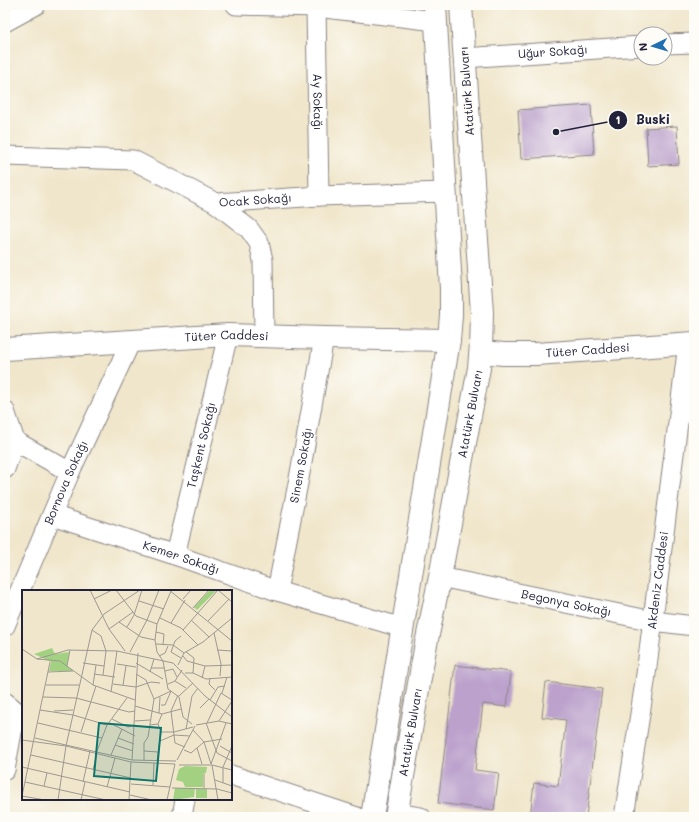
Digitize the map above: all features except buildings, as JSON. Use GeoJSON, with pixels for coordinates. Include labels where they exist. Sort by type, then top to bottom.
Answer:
{"type":"FeatureCollection","features":[{"type":"Feature","properties":{"kind":"street"},"geometry":{"type":"LineString","coordinates":[[5,22],[36,5]]}},
{"type":"Feature","properties":{"kind":"street"},"geometry":{"type":"LineString","coordinates":[[236,5],[436,13],[451,289],[450,340],[372,817]]}},
{"type":"Feature","properties":{"kind":"street","name":"Atatürk Bulvarı"},"geometry":{"type":"LineString","coordinates":[[397,815],[425,649],[480,368],[482,313],[461,5]]}},
{"type":"Feature","properties":{"kind":"street","name":"Ay Sokağı"},"geometry":{"type":"LineString","coordinates":[[316,7],[319,196]]}},
{"type":"Feature","properties":{"kind":"street"},"geometry":{"type":"LineString","coordinates":[[673,44],[694,43]]}},
{"type":"Feature","properties":{"kind":"street","name":"Uğur Sokağı"},"geometry":{"type":"LineString","coordinates":[[464,58],[633,47]]}},
{"type":"Feature","properties":{"kind":"street","name":"Ocak Sokağı"},"geometry":{"type":"LineString","coordinates":[[5,156],[133,160],[216,203],[319,196],[445,192]]}},
{"type":"Feature","properties":{"kind":"street"},"geometry":{"type":"LineString","coordinates":[[216,203],[249,229],[259,243],[263,260],[264,336]]}},
{"type":"Feature","properties":{"kind":"street","name":"Tüter Caddesi"},"geometry":{"type":"LineString","coordinates":[[5,349],[228,335],[450,340]]}},
{"type":"Feature","properties":{"kind":"street","name":"Taşkent Sokağı"},"geometry":{"type":"LineString","coordinates":[[175,555],[228,335]]}},
{"type":"Feature","properties":{"kind":"street","name":"Sinem Sokağı"},"geometry":{"type":"LineString","coordinates":[[277,591],[302,466],[324,338]]}},
{"type":"Feature","properties":{"kind":"street","name":"Bornova Sokağı"},"geometry":{"type":"LineString","coordinates":[[5,626],[70,472],[132,341]]}},
{"type":"Feature","properties":{"kind":"street","name":"Tüter Caddesi"},"geometry":{"type":"LineString","coordinates":[[481,352],[536,354],[691,343]]}},
{"type":"Feature","properties":{"kind":"street","name":"Akdeniz Caddesi"},"geometry":{"type":"LineString","coordinates":[[624,817],[645,682],[691,343]]}},
{"type":"Feature","properties":{"kind":"street"},"geometry":{"type":"LineString","coordinates":[[5,411],[15,441],[5,469]]}},
{"type":"Feature","properties":{"kind":"street"},"geometry":{"type":"LineString","coordinates":[[15,441],[70,472]]}},
{"type":"Feature","properties":{"kind":"street","name":"Kemer Sokağı"},"geometry":{"type":"LineString","coordinates":[[52,515],[175,555],[277,591],[403,628]]}},
{"type":"Feature","properties":{"kind":"street","name":"Begonya Sokağı"},"geometry":{"type":"LineString","coordinates":[[440,577],[653,621],[694,626]]}},
{"type":"Feature","properties":{"kind":"street"},"geometry":{"type":"LineString","coordinates":[[5,770],[15,709]]}},
{"type":"Feature","properties":{"kind":"street"},"geometry":{"type":"LineString","coordinates":[[232,775],[357,817]]}},
{"type":"Feature","properties":{"kind":"street"},"geometry":{"type":"LineString","coordinates":[[182,817],[185,800]]}},
{"type":"Feature","properties":{"kind":"street"},"geometry":{"type":"LineString","coordinates":[[397,815],[421,817]]}},
{"type":"Feature","properties":{"kind":"place","name":"Buski"},"geometry":{"type":"Point","coordinates":[556,132]}}]}
